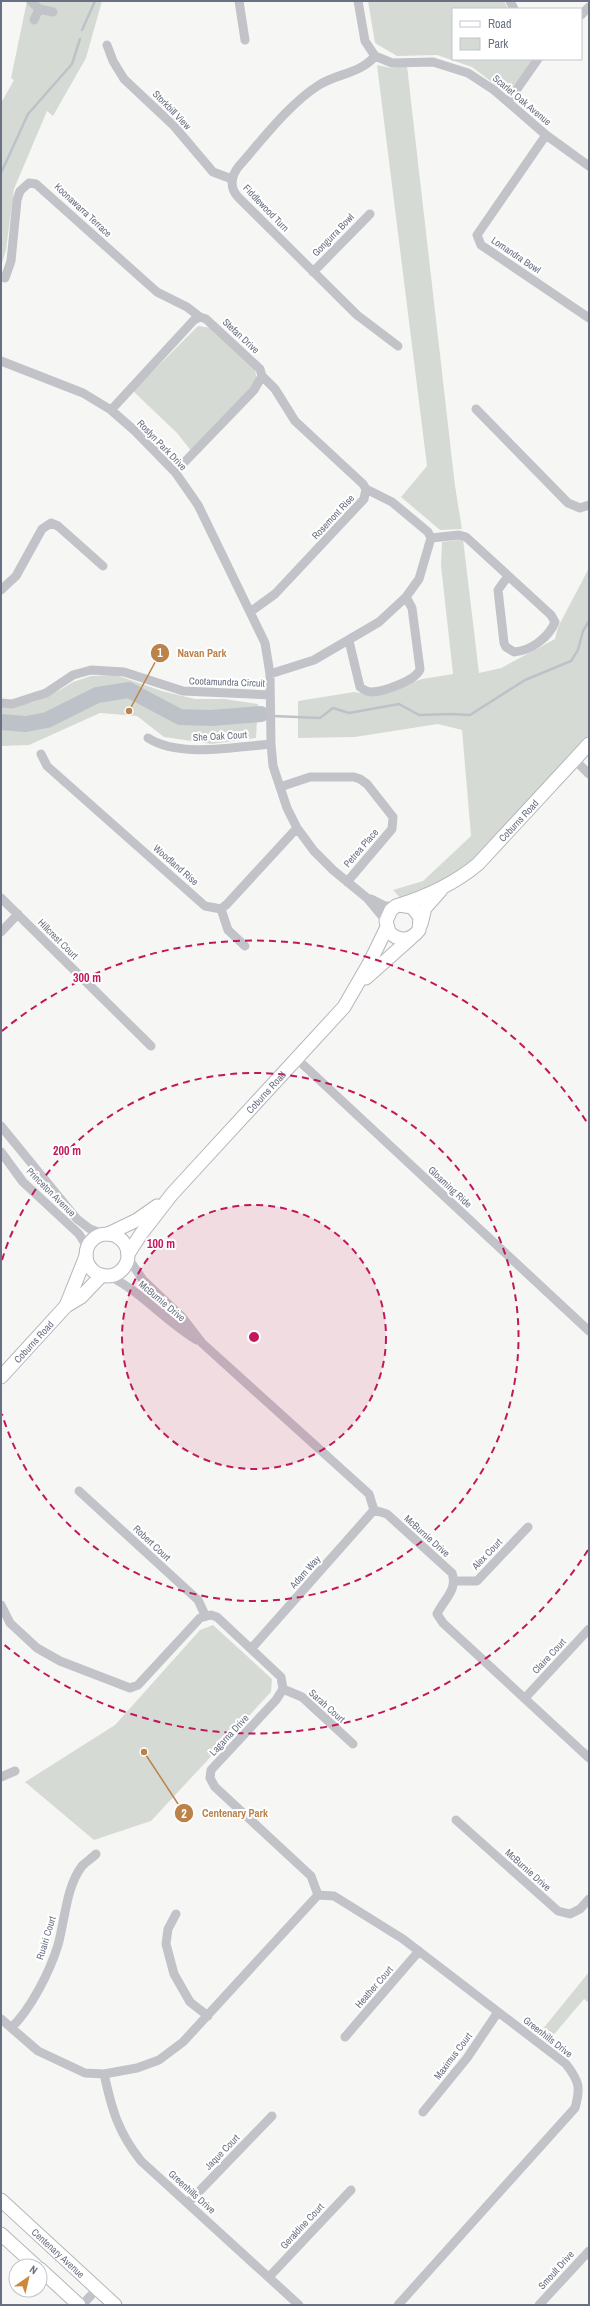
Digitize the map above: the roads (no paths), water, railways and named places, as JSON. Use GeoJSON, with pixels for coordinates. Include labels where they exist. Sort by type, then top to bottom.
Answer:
{"type":"FeatureCollection","features":[{"type":"Feature","properties":{"kind":"street"},"geometry":{"type":"LineString","coordinates":[[31,1],[39,8],[53,12]]}},
{"type":"Feature","properties":{"kind":"street"},"geometry":{"type":"LineString","coordinates":[[239,1],[245,40]]}},
{"type":"Feature","properties":{"kind":"street"},"geometry":{"type":"LineString","coordinates":[[358,1],[365,41],[375,56]]}},
{"type":"Feature","properties":{"kind":"street"},"geometry":{"type":"LineString","coordinates":[[34,20],[39,8]]}},
{"type":"Feature","properties":{"kind":"street","name":"Storkbill View"},"geometry":{"type":"LineString","coordinates":[[107,45],[113,61],[124,79],[174,126],[213,172],[232,179]]}},
{"type":"Feature","properties":{"kind":"street","name":"Scarlet Oak Avenue"},"geometry":{"type":"LineString","coordinates":[[375,56],[392,63],[427,61],[456,68],[478,79],[508,102],[546,135],[589,166]]}},
{"type":"Feature","properties":{"kind":"street","name":"Fiddlewood Turn"},"geometry":{"type":"LineString","coordinates":[[375,56],[363,68],[332,78],[305,95],[239,166],[232,179],[234,192],[313,272],[357,315],[398,346]]}},
{"type":"Feature","properties":{"kind":"street"},"geometry":{"type":"LineString","coordinates":[[508,102],[537,60]]}},
{"type":"Feature","properties":{"kind":"street","name":"Lomandra Bowl"},"geometry":{"type":"LineString","coordinates":[[546,135],[477,235],[481,245],[589,318]]}},
{"type":"Feature","properties":{"kind":"street","name":"Koonawarra Terrace"},"geometry":{"type":"LineString","coordinates":[[5,278],[11,261],[17,200],[24,187],[29,183],[36,184],[42,187],[157,292],[187,307],[200,317]]}},
{"type":"Feature","properties":{"kind":"street","name":"Gongurra Bowl"},"geometry":{"type":"LineString","coordinates":[[313,272],[370,214]]}},
{"type":"Feature","properties":{"kind":"street"},"geometry":{"type":"LineString","coordinates":[[111,410],[194,320],[200,317]]}},
{"type":"Feature","properties":{"kind":"street","name":"Stefan Drive"},"geometry":{"type":"LineString","coordinates":[[200,317],[206,318],[260,369],[262,376]]}},
{"type":"Feature","properties":{"kind":"street","name":"Roslyn Park Drive"},"geometry":{"type":"LineString","coordinates":[[1,361],[83,393],[111,410],[135,430],[175,472],[198,505],[265,643],[270,674],[271,744],[273,766],[297,828],[314,851],[347,882],[367,898],[387,924]]}},
{"type":"Feature","properties":{"kind":"street"},"geometry":{"type":"LineString","coordinates":[[175,472],[254,390],[262,376]]}},
{"type":"Feature","properties":{"kind":"street","name":"Rosemont Rise"},"geometry":{"type":"LineString","coordinates":[[250,612],[275,594],[364,499],[366,490],[363,484],[295,421],[275,389],[262,376]]}},
{"type":"Feature","properties":{"kind":"street"},"geometry":{"type":"LineString","coordinates":[[476,409],[568,503],[580,508],[589,505]]}},
{"type":"Feature","properties":{"kind":"street"},"geometry":{"type":"LineString","coordinates":[[270,674],[314,660],[349,641],[379,622],[406,596],[419,579],[430,538],[428,532],[392,502],[366,490]]}},
{"type":"Feature","properties":{"kind":"street"},"geometry":{"type":"LineString","coordinates":[[1,590],[16,576],[42,529],[51,523],[58,526],[103,566]]}},
{"type":"Feature","properties":{"kind":"street"},"geometry":{"type":"LineString","coordinates":[[430,538],[459,535],[466,537],[551,614],[555,622],[551,631],[543,639],[518,652],[510,651],[504,643],[498,590],[508,576]]}},
{"type":"Feature","properties":{"kind":"street"},"geometry":{"type":"LineString","coordinates":[[349,641],[360,687],[372,692],[411,680],[418,674],[420,668],[412,608],[406,596]]}},
{"type":"Feature","properties":{"kind":"street","name":"Cootamundra Circuit"},"geometry":{"type":"LineString","coordinates":[[1,703],[12,704],[46,693],[73,675],[91,670],[124,672],[183,691],[270,695]]}},
{"type":"Feature","properties":{"kind":"street","name":"She Oak Court"},"geometry":{"type":"LineString","coordinates":[[148,738],[164,745],[199,749],[271,744]]}},
{"type":"Feature","properties":{"kind":"street","name":"Coburns Road"},"geometry":{"type":"LineString","coordinates":[[398,906],[442,888],[461,878],[478,864],[589,744]]}},
{"type":"Feature","properties":{"kind":"street","name":"Woodland Rise"},"geometry":{"type":"LineString","coordinates":[[41,754],[47,766],[205,906],[221,909]]}},
{"type":"Feature","properties":{"kind":"street"},"geometry":{"type":"LineString","coordinates":[[574,759],[589,774]]}},
{"type":"Feature","properties":{"kind":"street","name":"Petrea Place"},"geometry":{"type":"LineString","coordinates":[[280,787],[310,777],[354,777],[367,784],[393,817],[392,829],[347,882]]}},
{"type":"Feature","properties":{"kind":"street"},"geometry":{"type":"LineString","coordinates":[[245,946],[228,930],[221,909],[297,828]]}},
{"type":"Feature","properties":{"kind":"street","name":"Coburns Road"},"geometry":{"type":"LineString","coordinates":[[421,924],[425,908],[442,888]]}},
{"type":"Feature","properties":{"kind":"street","name":"Hillcrest Court"},"geometry":{"type":"LineString","coordinates":[[1,898],[151,1046]]}},
{"type":"Feature","properties":{"kind":"street","name":"Roslyn Park Drive"},"geometry":{"type":"LineString","coordinates":[[367,898],[385,906],[398,906]]}},
{"type":"Feature","properties":{"kind":"street"},"geometry":{"type":"LineString","coordinates":[[406,905],[417,912],[421,924],[416,935],[411,938],[399,939],[394,936],[387,924],[388,915],[398,906],[406,905]]}},
{"type":"Feature","properties":{"kind":"street"},"geometry":{"type":"LineString","coordinates":[[1,932],[18,914]]}},
{"type":"Feature","properties":{"kind":"street","name":"Coburns Road"},"geometry":{"type":"LineString","coordinates":[[128,1256],[141,1234],[172,1194],[344,1007],[356,988],[387,924]]}},
{"type":"Feature","properties":{"kind":"street","name":"Coburns Road"},"geometry":{"type":"LineString","coordinates":[[356,988],[388,956],[411,938]]}},
{"type":"Feature","properties":{"kind":"street","name":"Gloaming Ride"},"geometry":{"type":"LineString","coordinates":[[297,1059],[589,1331]]}},
{"type":"Feature","properties":{"kind":"street","name":"Princeton Avenue"},"geometry":{"type":"LineString","coordinates":[[1,1126],[77,1219],[90,1229],[106,1234]]}},
{"type":"Feature","properties":{"kind":"street","name":"Princeton Avenue"},"geometry":{"type":"LineString","coordinates":[[1,1152],[23,1182],[79,1234],[87,1251]]}},
{"type":"Feature","properties":{"kind":"street","name":"Coburns Road"},"geometry":{"type":"LineString","coordinates":[[106,1234],[144,1216],[172,1194]]}},
{"type":"Feature","properties":{"kind":"street"},"geometry":{"type":"LineString","coordinates":[[106,1234],[114,1235],[124,1243],[128,1256],[122,1270],[106,1275],[91,1268],[87,1251],[94,1238],[106,1234]]}},
{"type":"Feature","properties":{"kind":"street","name":"Coburns Road"},"geometry":{"type":"LineString","coordinates":[[66,1306],[87,1251]]}},
{"type":"Feature","properties":{"kind":"street","name":"McBurnie Drive"},"geometry":{"type":"LineString","coordinates":[[128,1256],[143,1280],[182,1318],[202,1343],[369,1494],[374,1510],[387,1514],[452,1573],[455,1581]]}},
{"type":"Feature","properties":{"kind":"street","name":"Coburns Road"},"geometry":{"type":"LineString","coordinates":[[1,1377],[66,1306],[81,1297],[106,1275]]}},
{"type":"Feature","properties":{"kind":"street","name":"McBurnie Drive"},"geometry":{"type":"LineString","coordinates":[[106,1275],[123,1282],[178,1329],[202,1343]]}},
{"type":"Feature","properties":{"kind":"street","name":"Robert Court"},"geometry":{"type":"LineString","coordinates":[[79,1491],[198,1600],[205,1615]]}},
{"type":"Feature","properties":{"kind":"street","name":"Adam Way"},"geometry":{"type":"LineString","coordinates":[[251,1649],[374,1510]]}},
{"type":"Feature","properties":{"kind":"street","name":"Alex Court"},"geometry":{"type":"LineString","coordinates":[[455,1581],[476,1581],[528,1527]]}},
{"type":"Feature","properties":{"kind":"street"},"geometry":{"type":"LineString","coordinates":[[455,1581],[451,1594],[437,1614],[443,1623],[589,1758]]}},
{"type":"Feature","properties":{"kind":"street"},"geometry":{"type":"LineString","coordinates":[[1,1605],[10,1623],[37,1648],[60,1660],[130,1688],[138,1685],[205,1615],[217,1617],[281,1678],[283,1689]]}},
{"type":"Feature","properties":{"kind":"street","name":"Claire Court"},"geometry":{"type":"LineString","coordinates":[[525,1698],[589,1628]]}},
{"type":"Feature","properties":{"kind":"street","name":"Sarah Court"},"geometry":{"type":"LineString","coordinates":[[283,1689],[302,1698],[353,1744]]}},
{"type":"Feature","properties":{"kind":"street","name":"Lagarna Drive"},"geometry":{"type":"LineString","coordinates":[[283,1689],[276,1700],[211,1770],[210,1778],[215,1787],[311,1876],[318,1895]]}},
{"type":"Feature","properties":{"kind":"street"},"geometry":{"type":"LineString","coordinates":[[1,1777],[15,1771]]}},
{"type":"Feature","properties":{"kind":"street","name":"McBurnie Drive"},"geometry":{"type":"LineString","coordinates":[[456,1820],[558,1911],[570,1914],[580,1909],[589,1899]]}},
{"type":"Feature","properties":{"kind":"street","name":"Ruairi Court"},"geometry":{"type":"LineString","coordinates":[[11,2028],[18,2021],[44,1980],[58,1946],[70,1891],[82,1866],[96,1854]]}},
{"type":"Feature","properties":{"kind":"street"},"geometry":{"type":"LineString","coordinates":[[1,2019],[38,2051],[60,2063],[85,2073],[104,2074],[138,2068],[159,2060],[183,2042],[318,1895]]}},
{"type":"Feature","properties":{"kind":"street","name":"Greenhills Drive"},"geometry":{"type":"LineString","coordinates":[[318,1895],[334,1896],[419,1951],[566,2064],[575,2076],[580,2092],[575,2108],[398,2305]]}},
{"type":"Feature","properties":{"kind":"street"},"geometry":{"type":"LineString","coordinates":[[176,1914],[168,1929],[166,1944],[174,1974],[190,2002],[208,2016]]}},
{"type":"Feature","properties":{"kind":"street","name":"Heather Court"},"geometry":{"type":"LineString","coordinates":[[345,2037],[419,1951]]}},
{"type":"Feature","properties":{"kind":"street","name":"Maximus Court"},"geometry":{"type":"LineString","coordinates":[[423,2112],[467,2058],[498,2012]]}},
{"type":"Feature","properties":{"kind":"street","name":"Greenhills Drive"},"geometry":{"type":"LineString","coordinates":[[104,2074],[111,2107],[126,2142],[141,2161],[299,2305]]}},
{"type":"Feature","properties":{"kind":"street","name":"Jaque Court"},"geometry":{"type":"LineString","coordinates":[[188,2203],[272,2116]]}},
{"type":"Feature","properties":{"kind":"street","name":"Geraldine Court"},"geometry":{"type":"LineString","coordinates":[[269,2278],[351,2190]]}},
{"type":"Feature","properties":{"kind":"street","name":"Centenary Avenue"},"geometry":{"type":"LineString","coordinates":[[1,2200],[115,2305]]}},
{"type":"Feature","properties":{"kind":"street"},"geometry":{"type":"LineString","coordinates":[[1,2234],[27,2258]]}},
{"type":"Feature","properties":{"kind":"street","name":"Smoult Drive"},"geometry":{"type":"LineString","coordinates":[[539,2305],[589,2251]]}},
{"type":"Feature","properties":{"kind":"street"},"geometry":{"type":"LineString","coordinates":[[48,2276],[79,2305]]}},
{"type":"Feature","properties":{"kind":"street"},"geometry":{"type":"LineString","coordinates":[[82,2305],[97,2289]]}},
{"type":"Feature","properties":{"kind":"waterway"},"geometry":{"type":"LineString","coordinates":[[82,30],[95,1]]}},
{"type":"Feature","properties":{"kind":"waterway"},"geometry":{"type":"LineString","coordinates":[[1,173],[28,114],[72,64],[80,39]]}},
{"type":"Feature","properties":{"kind":"waterway"},"geometry":{"type":"LineString","coordinates":[[273,716],[320,718],[333,708],[349,713],[399,704],[419,715],[470,715],[525,680],[571,661],[578,650],[583,631],[589,621]]}},
{"type":"Feature","properties":{"kind":"waterway"},"geometry":{"type":"LineString","coordinates":[[1,722],[26,724],[47,720],[97,695],[129,690],[180,717],[211,718],[261,714]]}},
{"type":"Feature","properties":{"kind":"waterway"},"geometry":{"type":"LineString","coordinates":[[261,714],[268,715]]}},
{"type":"Feature","properties":{"kind":"place","name":"Navan Park"},"geometry":{"type":"Point","coordinates":[129,711]}},
{"type":"Feature","properties":{"kind":"place","name":"Centenary Park"},"geometry":{"type":"Point","coordinates":[144,1752]}}]}
